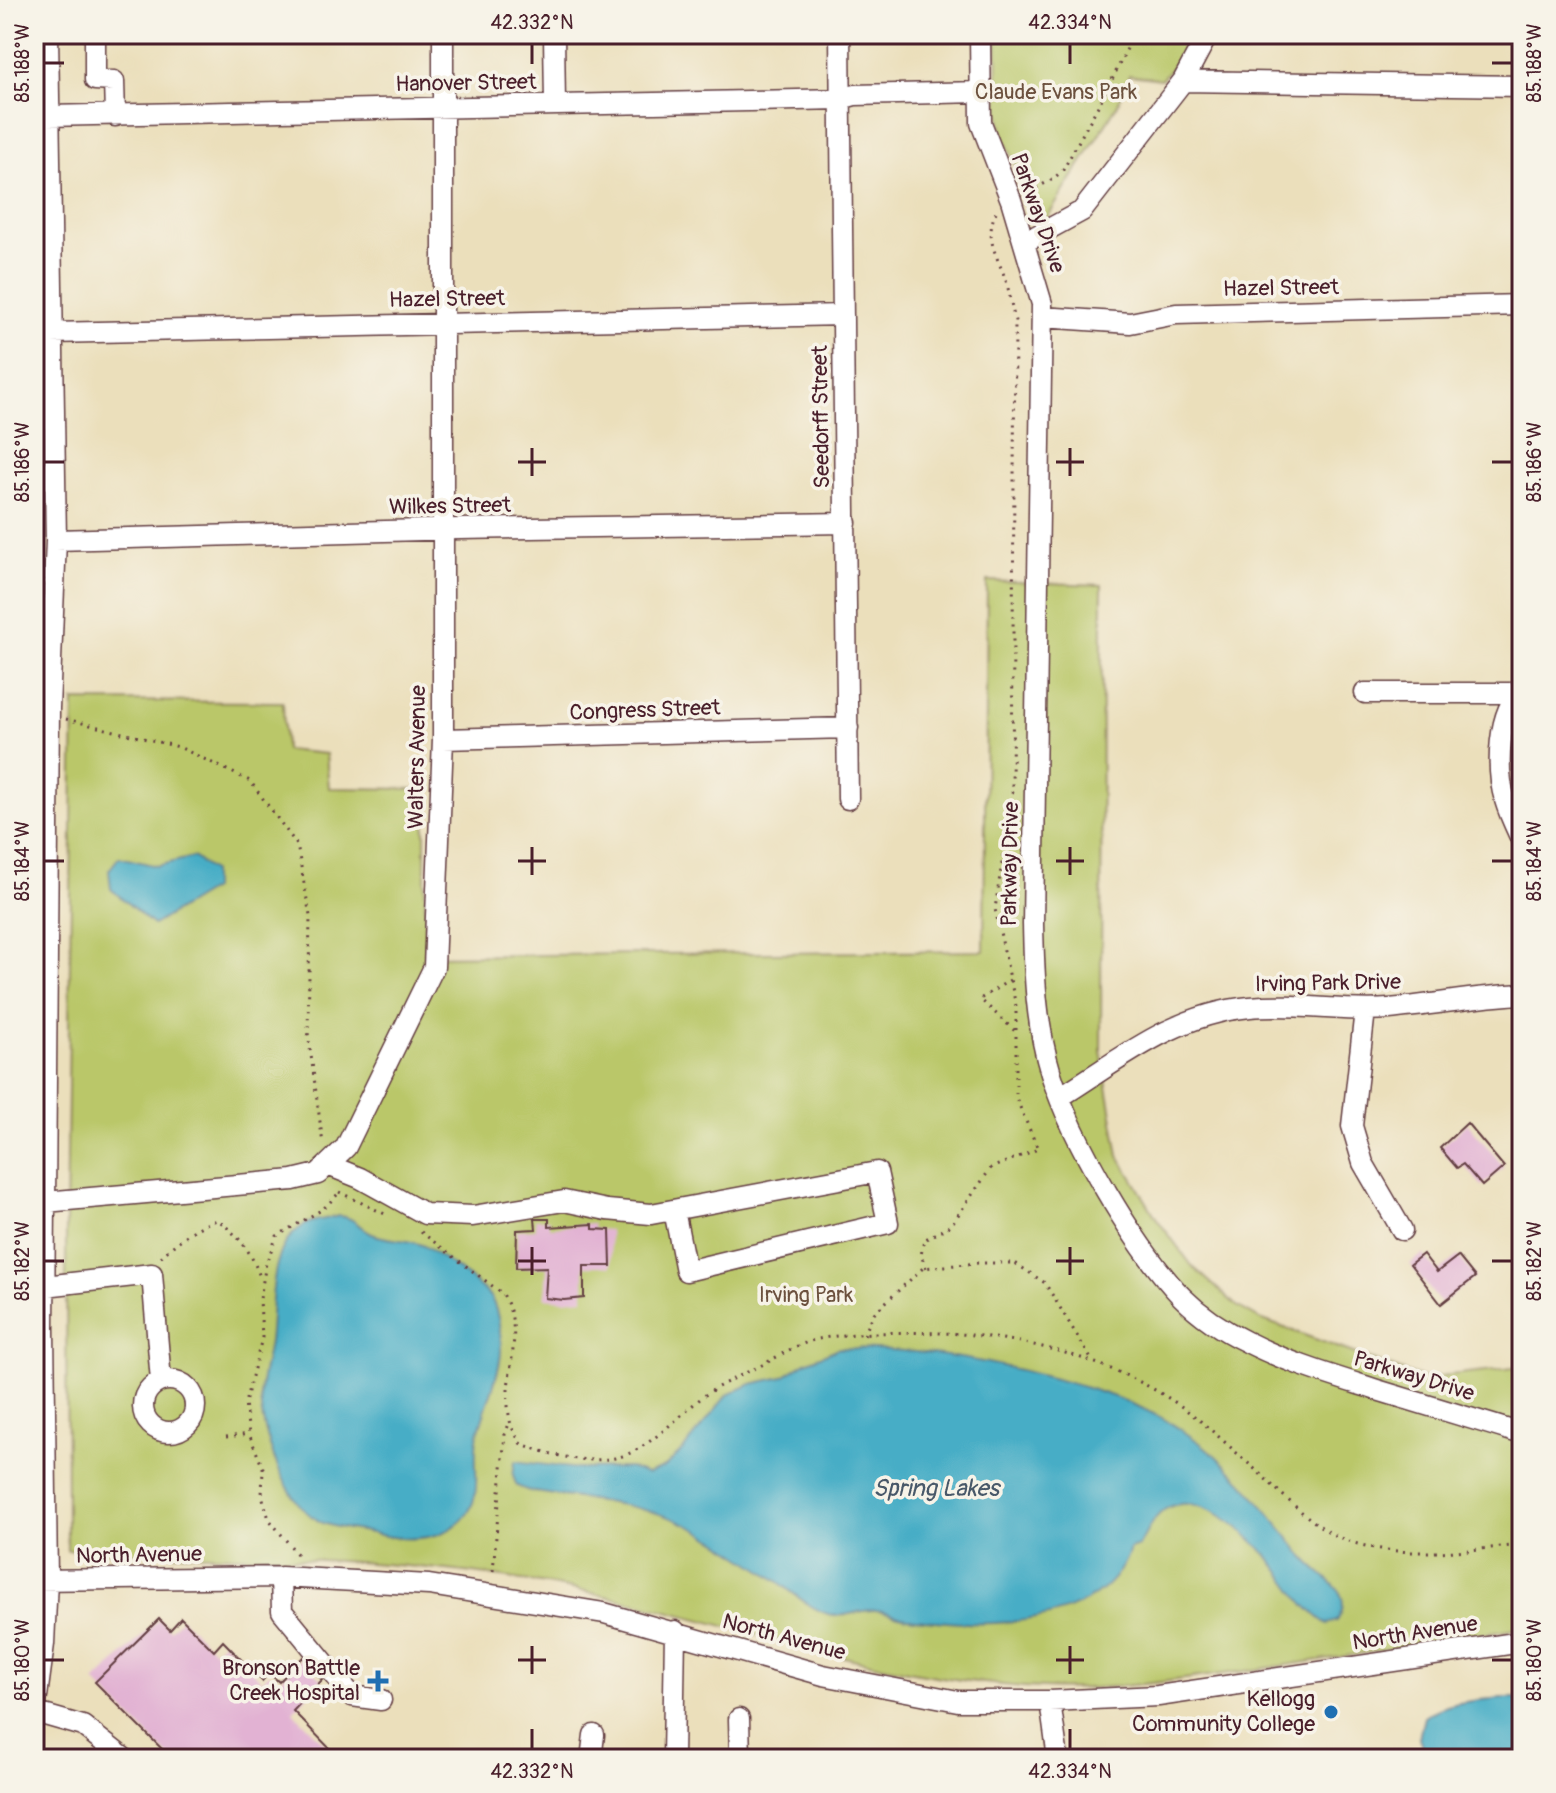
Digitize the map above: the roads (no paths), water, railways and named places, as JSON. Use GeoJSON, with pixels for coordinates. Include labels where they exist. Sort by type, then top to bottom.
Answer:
{"type":"FeatureCollection","features":[{"type":"Feature","properties":{"kind":"street"},"geometry":{"type":"LineString","coordinates":[[48,34],[43,294],[52,333],[56,540],[42,706],[41,1091],[45,1286],[39,1330],[40,1580],[44,1644],[35,1714],[83,1726],[125,1759]]}},
{"type":"Feature","properties":{"kind":"street"},"geometry":{"type":"LineString","coordinates":[[95,34],[95,80],[114,81],[115,116]]}},
{"type":"Feature","properties":{"kind":"street","name":"Walters Avenue"},"geometry":{"type":"LineString","coordinates":[[45,1202],[293,1180],[318,1174],[346,1147],[434,967],[443,739],[443,34]]}},
{"type":"Feature","properties":{"kind":"street"},"geometry":{"type":"LineString","coordinates":[[554,34],[555,105]]}},
{"type":"Feature","properties":{"kind":"street","name":"Seedorff Street"},"geometry":{"type":"LineString","coordinates":[[840,34],[848,799]]}},
{"type":"Feature","properties":{"kind":"street","name":"Parkway Drive"},"geometry":{"type":"LineString","coordinates":[[980,34],[981,123],[1025,242],[1042,304],[1033,924],[1035,986],[1041,1034],[1060,1097],[1082,1144],[1141,1246],[1185,1300],[1211,1321],[1294,1364],[1522,1434]]}},
{"type":"Feature","properties":{"kind":"street"},"geometry":{"type":"LineString","coordinates":[[1025,242],[1082,211],[1183,81],[1208,34]]}},
{"type":"Feature","properties":{"kind":"street"},"geometry":{"type":"LineString","coordinates":[[1183,81],[1522,86]]}},
{"type":"Feature","properties":{"kind":"street","name":"Hanover Street"},"geometry":{"type":"LineString","coordinates":[[48,116],[841,99],[855,95],[981,92]]}},
{"type":"Feature","properties":{"kind":"street","name":"Hazel Street"},"geometry":{"type":"LineString","coordinates":[[1042,317],[1130,323],[1176,314],[1522,305]]}},
{"type":"Feature","properties":{"kind":"street","name":"Hazel Street"},"geometry":{"type":"LineString","coordinates":[[52,333],[843,315]]}},
{"type":"Feature","properties":{"kind":"street","name":"Wilkes Street"},"geometry":{"type":"LineString","coordinates":[[56,540],[846,523]]}},
{"type":"Feature","properties":{"kind":"street"},"geometry":{"type":"LineString","coordinates":[[1365,693],[1520,692]]}},
{"type":"Feature","properties":{"kind":"street"},"geometry":{"type":"LineString","coordinates":[[1520,692],[1505,715],[1500,759],[1504,797],[1522,841]]}},
{"type":"Feature","properties":{"kind":"street","name":"Congress Street"},"geometry":{"type":"LineString","coordinates":[[443,739],[848,728]]}},
{"type":"Feature","properties":{"kind":"street","name":"Irving Park Drive"},"geometry":{"type":"LineString","coordinates":[[1060,1097],[1146,1041],[1217,1013],[1250,1006],[1365,1010],[1522,994]]}},
{"type":"Feature","properties":{"kind":"street"},"geometry":{"type":"LineString","coordinates":[[1365,1010],[1352,1126],[1363,1163],[1402,1230]]}},
{"type":"Feature","properties":{"kind":"street"},"geometry":{"type":"LineString","coordinates":[[328,1165],[360,1178],[425,1214],[473,1216],[564,1201],[651,1214],[877,1172],[888,1223],[686,1271],[674,1210]]}},
{"type":"Feature","properties":{"kind":"street"},"geometry":{"type":"LineString","coordinates":[[45,1286],[152,1274],[161,1381]]}},
{"type":"Feature","properties":{"kind":"street"},"geometry":{"type":"LineString","coordinates":[[281,1577],[282,1611],[352,1696],[381,1700]]}},
{"type":"Feature","properties":{"kind":"street","name":"North Avenue"},"geometry":{"type":"LineString","coordinates":[[40,1580],[281,1577],[429,1585],[604,1613],[823,1675],[958,1701],[1158,1696],[1522,1642]]}},
{"type":"Feature","properties":{"kind":"street"},"geometry":{"type":"LineString","coordinates":[[673,1759],[675,1631]]}},
{"type":"Feature","properties":{"kind":"street"},"geometry":{"type":"LineString","coordinates":[[1050,1701],[1058,1759]]}},
{"type":"Feature","properties":{"kind":"street"},"geometry":{"type":"LineString","coordinates":[[739,1719],[740,1759]]}},
{"type":"Feature","properties":{"kind":"street"},"geometry":{"type":"LineString","coordinates":[[591,1759],[594,1735]]}},
{"type":"Feature","properties":{"kind":"water"},"geometry":{"type":"Polygon","coordinates":[[[119,857],[157,866],[193,857],[212,871],[212,889],[153,925],[111,889],[109,870],[119,857]]]}},
{"type":"Feature","properties":{"kind":"water"},"geometry":{"type":"Polygon","coordinates":[[[338,1216],[354,1221],[372,1234],[424,1246],[479,1286],[491,1298],[496,1310],[501,1339],[500,1362],[477,1439],[476,1492],[462,1520],[433,1536],[387,1536],[329,1525],[310,1515],[298,1502],[278,1468],[265,1429],[260,1389],[278,1259],[292,1235],[303,1226],[338,1216]]]}},
{"type":"Feature","properties":{"kind":"water","name":"Spring Lakes"},"geometry":{"type":"Polygon","coordinates":[[[839,1348],[948,1356],[1001,1366],[1091,1389],[1158,1416],[1222,1461],[1252,1492],[1312,1566],[1335,1586],[1343,1601],[1337,1621],[1327,1624],[1309,1609],[1270,1559],[1236,1526],[1222,1516],[1192,1504],[1177,1504],[1164,1510],[1139,1546],[1130,1549],[1117,1574],[1099,1592],[1075,1606],[1019,1621],[961,1623],[912,1619],[878,1610],[828,1614],[727,1547],[680,1521],[638,1508],[529,1491],[517,1486],[513,1476],[515,1461],[579,1469],[629,1468],[647,1474],[665,1467],[683,1450],[727,1395],[751,1384],[783,1377],[806,1362],[839,1348]]]}},
{"type":"Feature","properties":{"kind":"water"},"geometry":{"type":"Polygon","coordinates":[[[1522,1698],[1522,1759],[1428,1759],[1419,1738],[1424,1717],[1451,1705],[1522,1698]]]}},
{"type":"Feature","properties":{"kind":"place","name":"Bronson Battle Creek Hospital"},"geometry":{"type":"Point","coordinates":[378,1681]}},
{"type":"Feature","properties":{"kind":"place","name":"Kellogg Community College"},"geometry":{"type":"Point","coordinates":[1331,1712]}},
{"type":"Feature","properties":{"kind":"park label","name":"Claude Evans Park"},"geometry":{"type":"Point","coordinates":[1056,92]}},
{"type":"Feature","properties":{"kind":"park label","name":"Irving Park"},"geometry":{"type":"Point","coordinates":[806,1295]}}]}
